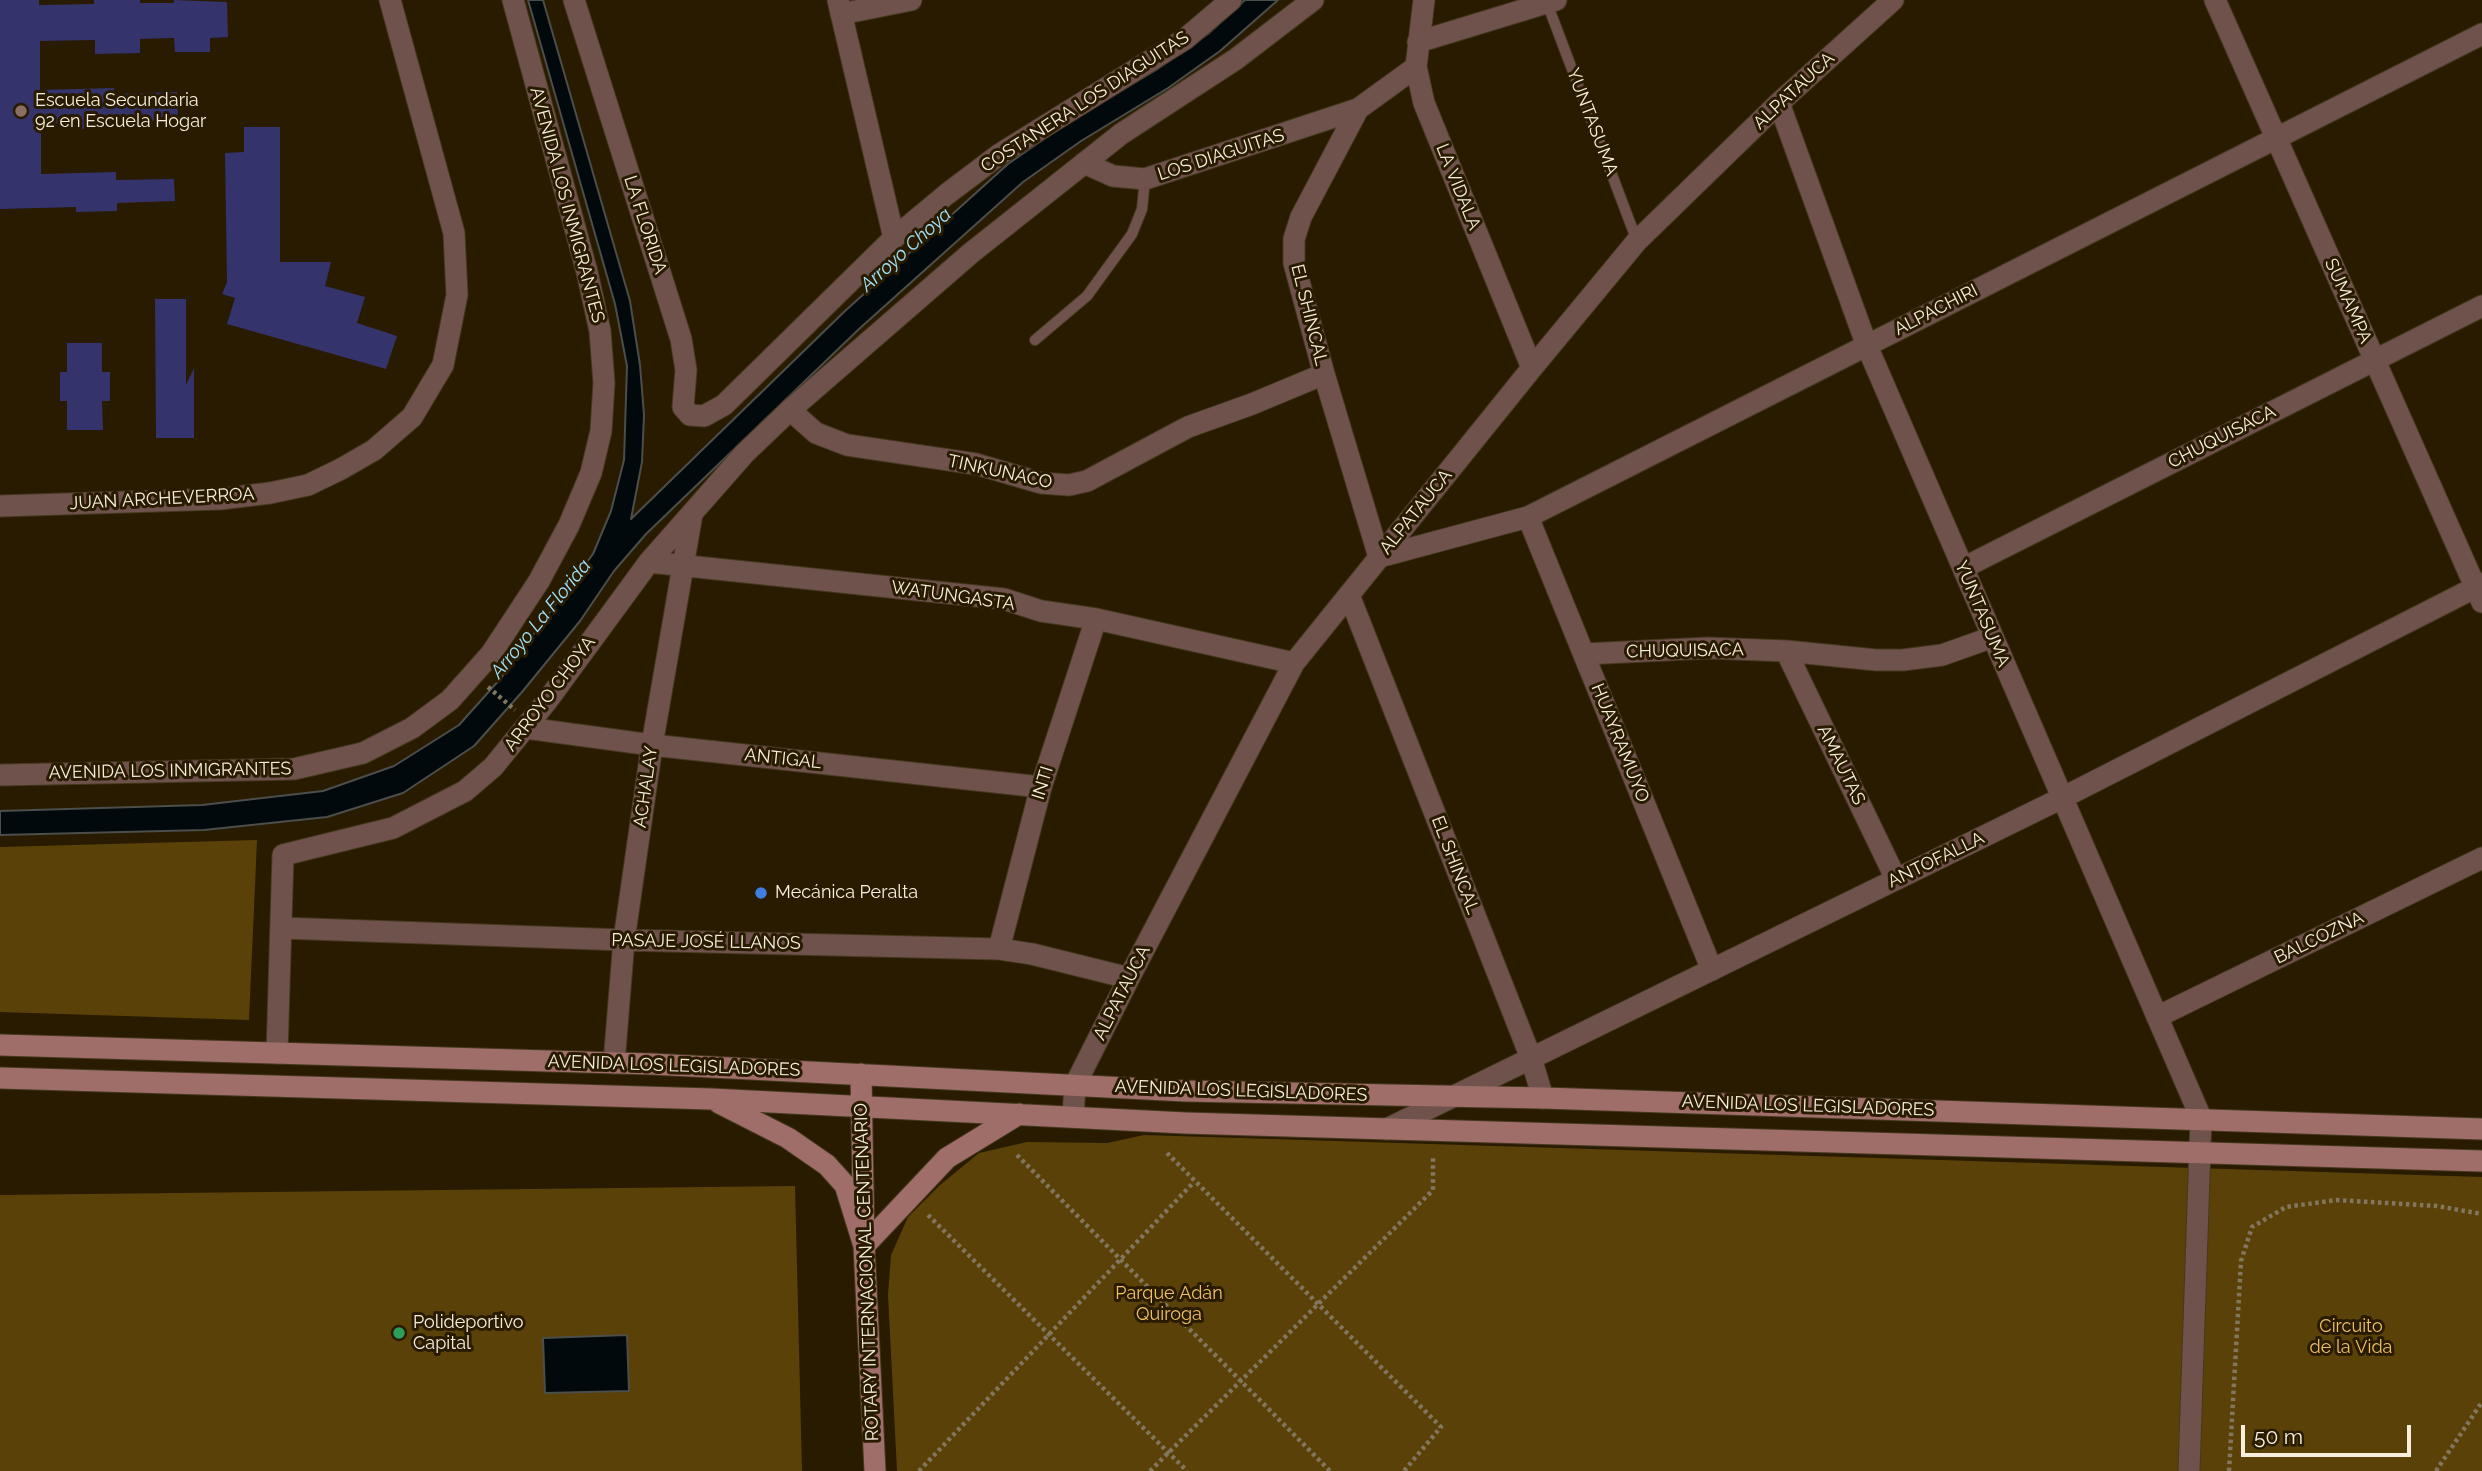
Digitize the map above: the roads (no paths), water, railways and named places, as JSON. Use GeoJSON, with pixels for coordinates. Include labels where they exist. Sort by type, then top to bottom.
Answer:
{"type":"FeatureCollection","features":[{"type":"Feature","properties":{"kind":"main road","name":"AVENIDA LOS LEGISLADORES"},"geometry":{"type":"LineString","coordinates":[[0,1045],[614,1063],[1186,1091],[1543,1098],[2482,1129]]}},
{"type":"Feature","properties":{"kind":"main road","name":"ROTARY INTERNACIONAL CENTENARIO"},"geometry":{"type":"LineString","coordinates":[[861,1074],[864,1246],[875,1471]]}},
{"type":"Feature","properties":{"kind":"main road","name":"AVENIDA LOS LEGISLADORES"},"geometry":{"type":"LineString","coordinates":[[0,1078],[711,1099],[1185,1123],[2482,1161]]}},
{"type":"Feature","properties":{"kind":"main road"},"geometry":{"type":"LineString","coordinates":[[711,1099],[788,1138],[827,1165],[845,1185],[864,1246],[947,1158],[1019,1114]]}},
{"type":"Feature","properties":{"kind":"street","name":"JUAN ARCHEVERROA"},"geometry":{"type":"LineString","coordinates":[[0,506],[220,499],[308,485],[374,450],[412,417],[443,365],[457,295],[454,233],[390,0]]}},
{"type":"Feature","properties":{"kind":"street","name":"AVENIDA LOS INMIGRANTES"},"geometry":{"type":"LineString","coordinates":[[0,775],[294,769],[363,753],[412,728],[450,701],[491,654],[539,581],[569,525],[591,473],[601,431],[604,383],[600,331],[587,272],[513,0]]}},
{"type":"Feature","properties":{"kind":"street","name":"LA FLORIDA"},"geometry":{"type":"LineString","coordinates":[[574,0],[681,339],[686,370],[682,407],[691,415],[704,416],[724,405]]}},
{"type":"Feature","properties":{"kind":"street"},"geometry":{"type":"LineString","coordinates":[[894,239],[840,7],[911,0]]}},
{"type":"Feature","properties":{"kind":"street","name":"COSTANERA LOS DIAGUITAS"},"geometry":{"type":"LineString","coordinates":[[724,405],[894,239],[1000,154],[1185,38],[1231,0]]}},
{"type":"Feature","properties":{"kind":"street","name":"ARROYO CHOYA"},"geometry":{"type":"LineString","coordinates":[[281,928],[282,855],[393,828],[465,791],[493,767],[520,719],[649,562],[745,453],[790,410],[971,253],[1084,163],[1121,134],[1236,59],[1313,0]]}},
{"type":"Feature","properties":{"kind":"street","name":"LA VIDALA"},"geometry":{"type":"LineString","coordinates":[[1424,0],[1416,67],[1424,103],[1532,368]]}},
{"type":"Feature","properties":{"kind":"street","name":"ALPATAUCA"},"geometry":{"type":"LineString","coordinates":[[1073,1117],[1075,1085],[1294,663],[1637,241],[1779,103],[1893,0]]}},
{"type":"Feature","properties":{"kind":"street","name":"SUMAMPA"},"geometry":{"type":"LineString","coordinates":[[2215,0],[2374,360],[2480,591]]}},
{"type":"Feature","properties":{"kind":"street"},"geometry":{"type":"LineString","coordinates":[[1418,41],[1551,1]]}},
{"type":"Feature","properties":{"kind":"street","name":"ALPACHIRI"},"geometry":{"type":"LineString","coordinates":[[1379,557],[1528,517],[2482,34]]}},
{"type":"Feature","properties":{"kind":"street","name":"EL SHINCAL"},"geometry":{"type":"LineString","coordinates":[[1379,557],[1294,263],[1294,240],[1301,217],[1358,109],[1416,67]]}},
{"type":"Feature","properties":{"kind":"street","name":"YUNTASUMA"},"geometry":{"type":"LineString","coordinates":[[1779,103],[1867,346],[2201,1118]]}},
{"type":"Feature","properties":{"kind":"street","name":"LOS DIAGUITAS"},"geometry":{"type":"LineString","coordinates":[[1084,163],[1113,176],[1145,179],[1358,109]]}},
{"type":"Feature","properties":{"kind":"street","name":"CHUQUISACA"},"geometry":{"type":"LineString","coordinates":[[1963,568],[2482,306]]}},
{"type":"Feature","properties":{"kind":"street","name":"TINKUNACO"},"geometry":{"type":"LineString","coordinates":[[790,410],[816,433],[847,445],[976,464],[1041,483],[1069,485],[1087,481],[1188,427],[1324,374]]}},
{"type":"Feature","properties":{"kind":"street","name":"ACHALAY"},"geometry":{"type":"LineString","coordinates":[[614,1063],[624,940],[652,745],[692,513]]}},
{"type":"Feature","properties":{"kind":"street","name":"HUAYRAMUYO"},"geometry":{"type":"LineString","coordinates":[[1528,517],[1712,970]]}},
{"type":"Feature","properties":{"kind":"street","name":"WATUNGASTA"},"geometry":{"type":"LineString","coordinates":[[649,562],[1004,599],[1041,611],[1096,619],[1294,663]]}},
{"type":"Feature","properties":{"kind":"street","name":"ANTOFALLA"},"geometry":{"type":"LineString","coordinates":[[1387,1129],[2480,591]]}},
{"type":"Feature","properties":{"kind":"street","name":"EL SHINCAL"},"geometry":{"type":"LineString","coordinates":[[1349,595],[1531,1058],[1543,1098]]}},
{"type":"Feature","properties":{"kind":"street","name":"INTI"},"geometry":{"type":"LineString","coordinates":[[999,949],[1041,787],[1096,619]]}},
{"type":"Feature","properties":{"kind":"street","name":"CHUQUISACA"},"geometry":{"type":"LineString","coordinates":[[1584,654],[1708,648],[1903,660],[1942,655],[1993,637]]}},
{"type":"Feature","properties":{"kind":"street","name":"AMAUTAS"},"geometry":{"type":"LineString","coordinates":[[1786,651],[1896,879]]}},
{"type":"Feature","properties":{"kind":"street","name":"ANTIGAL"},"geometry":{"type":"LineString","coordinates":[[520,719],[652,745],[1041,787]]}},
{"type":"Feature","properties":{"kind":"street","name":"BALCOZNA"},"geometry":{"type":"LineString","coordinates":[[2157,1017],[2482,858]]}},
{"type":"Feature","properties":{"kind":"street"},"geometry":{"type":"LineString","coordinates":[[277,1053],[281,928]]}},
{"type":"Feature","properties":{"kind":"street","name":"PASAJE JOSÉ LLANOS"},"geometry":{"type":"LineString","coordinates":[[281,928],[999,949],[1032,954],[1129,978]]}},
{"type":"Feature","properties":{"kind":"street"},"geometry":{"type":"LineString","coordinates":[[2189,1471],[2201,1118]]}},
{"type":"Feature","properties":{"kind":"lane","name":"YUNTASUMA"},"geometry":{"type":"LineString","coordinates":[[1551,1],[1637,241]]}},
{"type":"Feature","properties":{"kind":"lane"},"geometry":{"type":"LineString","coordinates":[[1035,340],[1087,296],[1132,234],[1142,209],[1145,179]]}},
{"type":"Feature","properties":{"kind":"place","name":"Escuela Secundaria 92 en Escuela Hogar"},"geometry":{"type":"Point","coordinates":[21,111]}},
{"type":"Feature","properties":{"kind":"place","name":"Mecánica Peralta"},"geometry":{"type":"Point","coordinates":[761,893]}},
{"type":"Feature","properties":{"kind":"place","name":"Polideportivo Capital"},"geometry":{"type":"Point","coordinates":[399,1333]}},
{"type":"Feature","properties":{"kind":"water label","name":"Arroyo Choya"},"geometry":{"type":"Point","coordinates":[906,250]}},
{"type":"Feature","properties":{"kind":"water label","name":"Arroyo La Florida"},"geometry":{"type":"Point","coordinates":[541,619]}},
{"type":"Feature","properties":{"kind":"park label","name":"Parque Adán Quiroga"},"geometry":{"type":"Point","coordinates":[1169,1304]}},
{"type":"Feature","properties":{"kind":"park label","name":"Circuito de la Vida"},"geometry":{"type":"Point","coordinates":[2351,1337]}}]}
